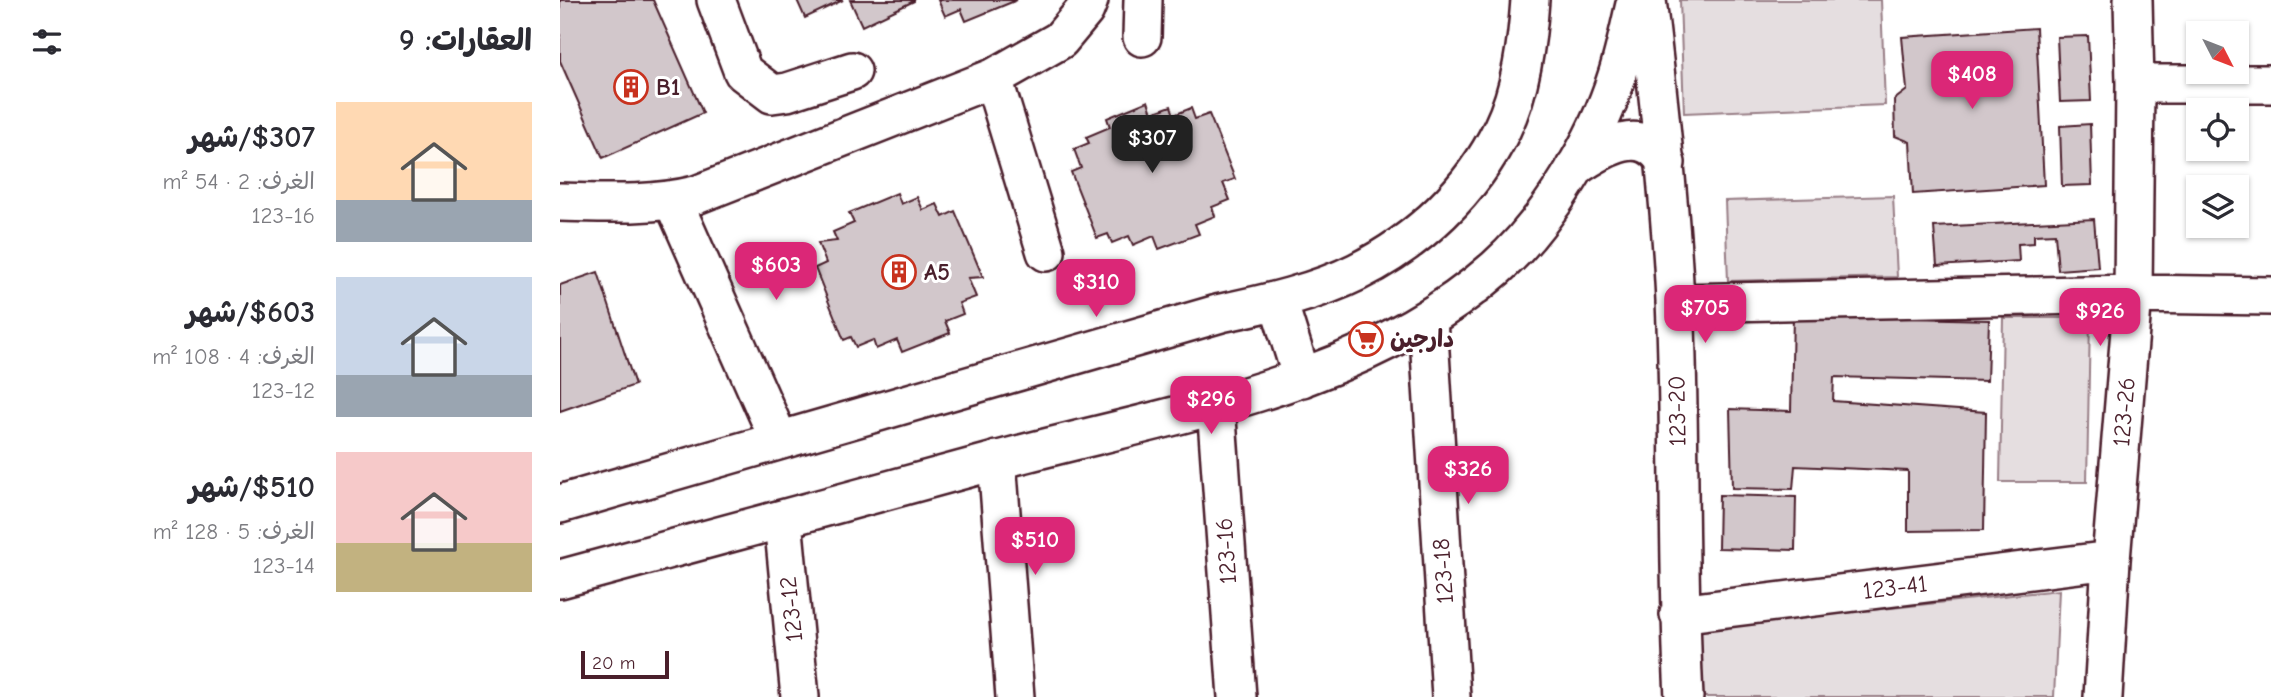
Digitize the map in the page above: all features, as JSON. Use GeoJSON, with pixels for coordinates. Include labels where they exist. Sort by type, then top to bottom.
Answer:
{"type":"FeatureCollection","features":[{"type":"Feature","properties":{"kind":"street"},"geometry":{"type":"LineString","coordinates":[[716,0],[743,72],[772,94],[852,72]]}},
{"type":"Feature","properties":{"kind":"street"},"geometry":{"type":"LineString","coordinates":[[560,202],[632,204],[684,198],[993,78],[1060,40],[1085,10],[1089,0]]}},
{"type":"Feature","properties":{"kind":"street"},"geometry":{"type":"LineString","coordinates":[[1142,37],[1143,0]]}},
{"type":"Feature","properties":{"kind":"street"},"geometry":{"type":"LineString","coordinates":[[560,504],[1221,313],[1278,301],[1357,272],[1426,228],[1476,172],[1502,129],[1518,86],[1531,0]]}},
{"type":"Feature","properties":{"kind":"street"},"geometry":{"type":"LineString","coordinates":[[560,579],[998,460],[1216,405],[1302,379],[1427,319],[1462,297],[1500,265],[1529,232],[1575,167],[1594,134],[1617,77],[1636,0]]}},
{"type":"Feature","properties":{"kind":"street","name":"123-20"},"geometry":{"type":"LineString","coordinates":[[1647,0],[1666,163],[1675,303],[1679,614],[1684,697]]}},
{"type":"Feature","properties":{"kind":"street","name":"123-26"},"geometry":{"type":"LineString","coordinates":[[2103,697],[2111,560],[2133,294],[2133,0]]}},
{"type":"Feature","properties":{"kind":"street"},"geometry":{"type":"LineString","coordinates":[[993,78],[1046,252]]}},
{"type":"Feature","properties":{"kind":"street"},"geometry":{"type":"LineString","coordinates":[[2135,84],[2271,84]]}},
{"type":"Feature","properties":{"kind":"street"},"geometry":{"type":"LineString","coordinates":[[1575,167],[1602,150],[1635,141],[1649,143],[1660,152],[1666,163]]}},
{"type":"Feature","properties":{"kind":"street"},"geometry":{"type":"LineString","coordinates":[[684,198],[791,436]]}},
{"type":"Feature","properties":{"kind":"street"},"geometry":{"type":"LineString","coordinates":[[1675,303],[2133,294],[2271,296]]}},
{"type":"Feature","properties":{"kind":"street"},"geometry":{"type":"LineString","coordinates":[[1278,301],[1302,379]]}},
{"type":"Feature","properties":{"kind":"street","name":"123-18"},"geometry":{"type":"LineString","coordinates":[[1427,319],[1451,697]]}},
{"type":"Feature","properties":{"kind":"street","name":"123-16"},"geometry":{"type":"LineString","coordinates":[[1216,405],[1237,697]]}},
{"type":"Feature","properties":{"kind":"street"},"geometry":{"type":"LineString","coordinates":[[998,460],[1015,697]]}},
{"type":"Feature","properties":{"kind":"street","name":"123-12"},"geometry":{"type":"LineString","coordinates":[[783,520],[800,697]]}},
{"type":"Feature","properties":{"kind":"street","name":"123-41"},"geometry":{"type":"LineString","coordinates":[[1679,614],[2111,560]]}},
{"type":"Feature","properties":{"kind":"shaded area"},"geometry":{"type":"Polygon","coordinates":[[[1680,0],[1881,0],[1885,105],[1684,113],[1680,0]]]}},
{"type":"Feature","properties":{"kind":"shaded area"},"geometry":{"type":"Polygon","coordinates":[[[1893,196],[1897,277],[1728,281],[1725,201],[1893,196]]]}},
{"type":"Feature","properties":{"kind":"shaded area"},"geometry":{"type":"Polygon","coordinates":[[[2003,318],[2090,318],[2087,482],[2000,482],[2003,318]]]}},
{"type":"Feature","properties":{"kind":"shaded area"},"geometry":{"type":"Polygon","coordinates":[[[2059,590],[2054,697],[1690,697],[1687,630],[2059,590]]]}},
{"type":"Feature","properties":{"kind":"building","name":"B1"},"geometry":{"type":"Polygon","coordinates":[[[560,0],[653,0],[703,113],[603,158],[560,61],[560,0]]]}},
{"type":"Feature","properties":{"kind":"building"},"geometry":{"type":"Polygon","coordinates":[[[797,0],[843,0],[805,18],[797,0]]]}},
{"type":"Feature","properties":{"kind":"building"},"geometry":{"type":"Polygon","coordinates":[[[850,0],[914,0],[914,1],[862,26],[850,0]]]}},
{"type":"Feature","properties":{"kind":"building"},"geometry":{"type":"Polygon","coordinates":[[[938,0],[1017,0],[966,21],[961,9],[945,16],[938,0]]]}},
{"type":"Feature","properties":{"kind":"building"},"geometry":{"type":"Polygon","coordinates":[[[2036,28],[2044,185],[1913,194],[1910,142],[1895,136],[1894,100],[1907,90],[1902,37],[2036,28]]]}},
{"type":"Feature","properties":{"kind":"building"},"geometry":{"type":"Polygon","coordinates":[[[2088,36],[2091,101],[2060,102],[2057,37],[2088,36]]]}},
{"type":"Feature","properties":{"kind":"building"},"geometry":{"type":"Polygon","coordinates":[[[1148,101],[1152,113],[1171,106],[1174,115],[1191,108],[1195,119],[1209,114],[1235,179],[1223,183],[1230,200],[1212,207],[1215,216],[1195,224],[1199,234],[1159,249],[1154,236],[1133,245],[1129,236],[1112,243],[1108,234],[1097,238],[1071,172],[1081,168],[1074,149],[1089,143],[1086,137],[1110,127],[1107,118],[1148,101]]]}},
{"type":"Feature","properties":{"kind":"building"},"geometry":{"type":"Polygon","coordinates":[[[2090,124],[2092,185],[2062,186],[2060,126],[2090,124]]]}},
{"type":"Feature","properties":{"kind":"building","name":"A5"},"geometry":{"type":"Polygon","coordinates":[[[897,193],[901,204],[917,197],[923,210],[937,204],[943,217],[955,211],[983,277],[968,278],[976,297],[959,303],[963,314],[945,321],[950,333],[902,352],[897,340],[876,349],[873,340],[856,347],[851,337],[844,340],[815,268],[826,263],[818,243],[837,241],[833,232],[854,223],[849,213],[897,193]]]}},
{"type":"Feature","properties":{"kind":"building"},"geometry":{"type":"Polygon","coordinates":[[[2094,219],[2098,267],[2058,270],[2055,234],[2034,235],[2034,243],[2018,244],[2019,261],[1937,266],[1934,227],[2094,219]]]}},
{"type":"Feature","properties":{"kind":"building"},"geometry":{"type":"Polygon","coordinates":[[[598,272],[635,385],[560,411],[560,285],[598,272]]]}},
{"type":"Feature","properties":{"kind":"building"},"geometry":{"type":"Polygon","coordinates":[[[1793,315],[1989,320],[1987,381],[1834,377],[1833,401],[1986,412],[1984,530],[1908,531],[1908,471],[1795,466],[1793,489],[1732,488],[1730,409],[1791,411],[1793,315]]]}},
{"type":"Feature","properties":{"kind":"building"},"geometry":{"type":"Polygon","coordinates":[[[1719,495],[1796,497],[1795,550],[1718,548],[1719,495]]]}},
{"type":"Feature","properties":{"kind":"place","name":"B1"},"geometry":{"type":"Point","coordinates":[631,87]}},
{"type":"Feature","properties":{"kind":"place","name":"A5"},"geometry":{"type":"Point","coordinates":[899,272]}},
{"type":"Feature","properties":{"kind":"place","name":"دارجين"},"geometry":{"type":"Point","coordinates":[1366,339]}}]}
